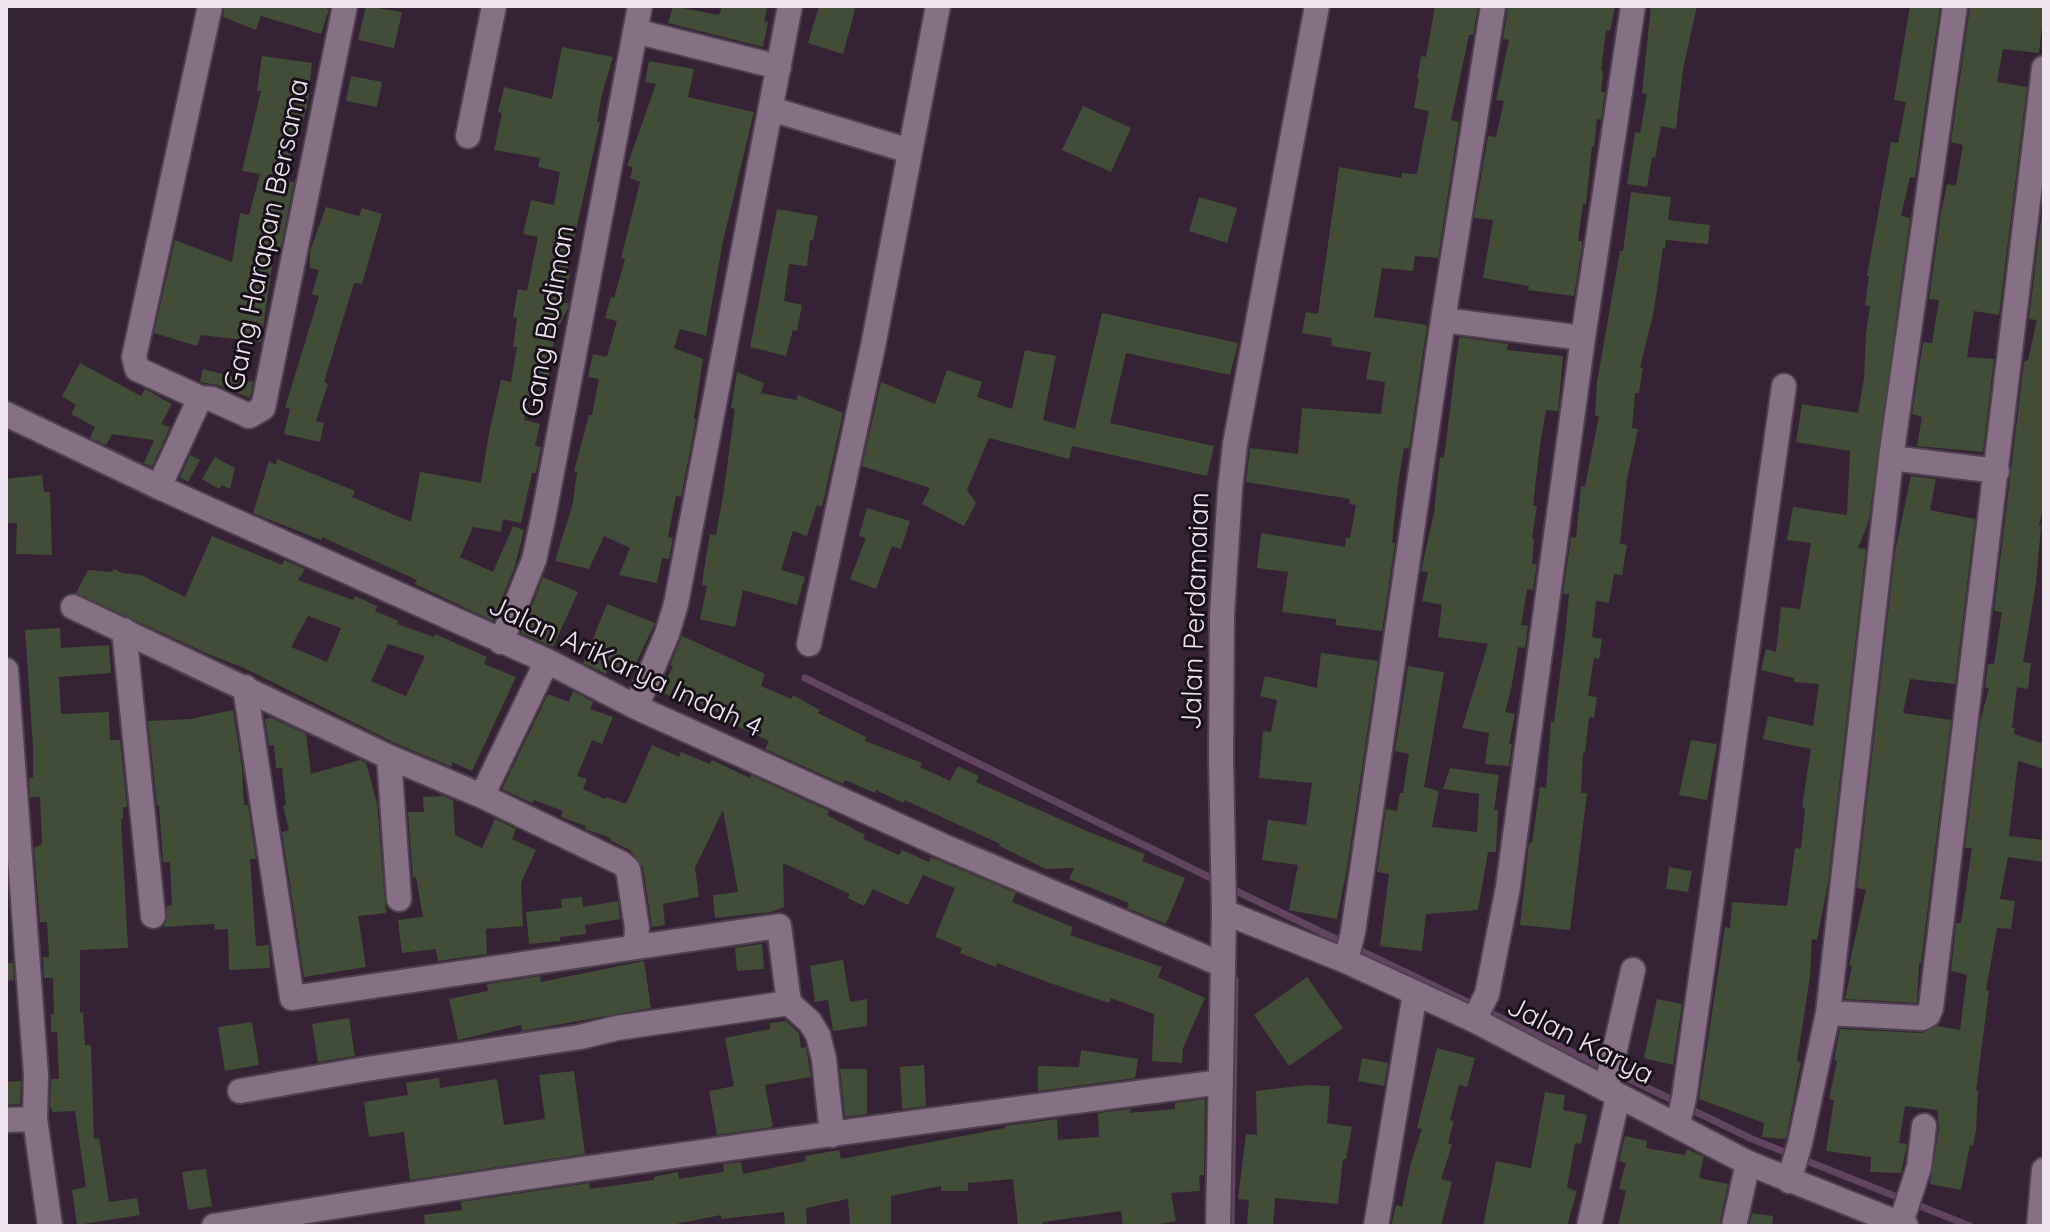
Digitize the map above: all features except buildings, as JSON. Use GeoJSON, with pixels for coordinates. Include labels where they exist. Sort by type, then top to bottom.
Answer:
{"type":"FeatureCollection","features":[{"type":"Feature","properties":{"kind":"street"},"geometry":{"type":"LineString","coordinates":[[200,398],[137,369],[134,357],[210,6]]}},
{"type":"Feature","properties":{"kind":"street","name":"Gang Harapan Bersama"},"geometry":{"type":"LineString","coordinates":[[159,487],[200,398],[212,399],[249,416],[263,408],[345,6]]}},
{"type":"Feature","properties":{"kind":"street"},"geometry":{"type":"LineString","coordinates":[[468,136],[494,6]]}},
{"type":"Feature","properties":{"kind":"street","name":"Gang Budiman"},"geometry":{"type":"LineString","coordinates":[[501,642],[534,560],[543,519],[640,6]]}},
{"type":"Feature","properties":{"kind":"street"},"geometry":{"type":"LineString","coordinates":[[636,707],[663,646],[676,604],[790,6]]}},
{"type":"Feature","properties":{"kind":"street"},"geometry":{"type":"LineString","coordinates":[[809,644],[873,346],[938,6]]}},
{"type":"Feature","properties":{"kind":"street","name":"Jalan Perdamaian"},"geometry":{"type":"LineString","coordinates":[[1218,1226],[1223,965],[1230,913],[1223,877],[1222,614],[1231,474],[1317,6]]}},
{"type":"Feature","properties":{"kind":"street"},"geometry":{"type":"LineString","coordinates":[[1349,948],[1493,6]]}},
{"type":"Feature","properties":{"kind":"street"},"geometry":{"type":"LineString","coordinates":[[1480,1009],[1512,857],[1583,338],[1633,6]]}},
{"type":"Feature","properties":{"kind":"street"},"geometry":{"type":"LineString","coordinates":[[1791,1176],[1828,1013],[1891,458],[1955,6]]}},
{"type":"Feature","properties":{"kind":"street"},"geometry":{"type":"LineString","coordinates":[[635,31],[779,67]]}},
{"type":"Feature","properties":{"kind":"street"},"geometry":{"type":"LineString","coordinates":[[1828,1013],[1922,1018],[1928,1015],[1931,1008],[2044,68]]}},
{"type":"Feature","properties":{"kind":"street"},"geometry":{"type":"LineString","coordinates":[[771,109],[910,151]]}},
{"type":"Feature","properties":{"kind":"street"},"geometry":{"type":"LineString","coordinates":[[1443,320],[1583,338]]}},
{"type":"Feature","properties":{"kind":"street"},"geometry":{"type":"LineString","coordinates":[[1681,1113],[1784,386]]}},
{"type":"Feature","properties":{"kind":"street","name":"Jalan AriKarya Indah 4"},"geometry":{"type":"LineString","coordinates":[[6,414],[943,846],[1223,965]]}},
{"type":"Feature","properties":{"kind":"street"},"geometry":{"type":"LineString","coordinates":[[1891,458],[1997,471]]}},
{"type":"Feature","properties":{"kind":"street"},"geometry":{"type":"LineString","coordinates":[[73,607],[626,866],[637,928],[636,946]]}},
{"type":"Feature","properties":{"kind":"street"},"geometry":{"type":"LineString","coordinates":[[124,630],[153,916]]}},
{"type":"Feature","properties":{"kind":"street"},"geometry":{"type":"LineString","coordinates":[[482,796],[547,661]]}},
{"type":"Feature","properties":{"kind":"street"},"geometry":{"type":"LineString","coordinates":[[6,670],[36,1075],[35,1119],[50,1226]]}},
{"type":"Feature","properties":{"kind":"street"},"geometry":{"type":"LineString","coordinates":[[245,687],[292,998],[779,926],[789,1003],[810,1022],[818,1035],[824,1059],[832,1135]]}},
{"type":"Feature","properties":{"kind":"street"},"geometry":{"type":"LineString","coordinates":[[389,757],[399,899]]}},
{"type":"Feature","properties":{"kind":"street","name":"Jalan Karya"},"geometry":{"type":"LineString","coordinates":[[1230,913],[1349,948],[1415,993],[1480,1009],[1612,1093],[1681,1113],[1748,1163],[1905,1216]]}},
{"type":"Feature","properties":{"kind":"street"},"geometry":{"type":"LineString","coordinates":[[1589,1226],[1633,970]]}},
{"type":"Feature","properties":{"kind":"street"},"geometry":{"type":"LineString","coordinates":[[1376,1226],[1415,993]]}},
{"type":"Feature","properties":{"kind":"street"},"geometry":{"type":"LineString","coordinates":[[240,1091],[580,1037],[617,1028],[789,1003]]}},
{"type":"Feature","properties":{"kind":"street"},"geometry":{"type":"LineString","coordinates":[[214,1226],[399,1196],[930,1120],[1221,1082]]}},
{"type":"Feature","properties":{"kind":"street"},"geometry":{"type":"LineString","coordinates":[[6,1120],[35,1119]]}},
{"type":"Feature","properties":{"kind":"street"},"geometry":{"type":"LineString","coordinates":[[1905,1216],[1919,1167],[1924,1126]]}},
{"type":"Feature","properties":{"kind":"street"},"geometry":{"type":"LineString","coordinates":[[1734,1226],[1748,1163]]}},
{"type":"Feature","properties":{"kind":"street"},"geometry":{"type":"LineString","coordinates":[[2039,1226],[2044,1170]]}},
{"type":"Feature","properties":{"kind":"waterway"},"geometry":{"type":"LineString","coordinates":[[805,678],[1219,882]]}},
{"type":"Feature","properties":{"kind":"waterway"},"geometry":{"type":"LineString","coordinates":[[1230,888],[1605,1068]]}},
{"type":"Feature","properties":{"kind":"waterway"},"geometry":{"type":"LineString","coordinates":[[1231,1226],[1235,980]]}},
{"type":"Feature","properties":{"kind":"waterway"},"geometry":{"type":"LineString","coordinates":[[1616,1073],[1677,1102]]}},
{"type":"Feature","properties":{"kind":"waterway"},"geometry":{"type":"LineString","coordinates":[[1688,1108],[1752,1139],[1970,1226]]}}]}
